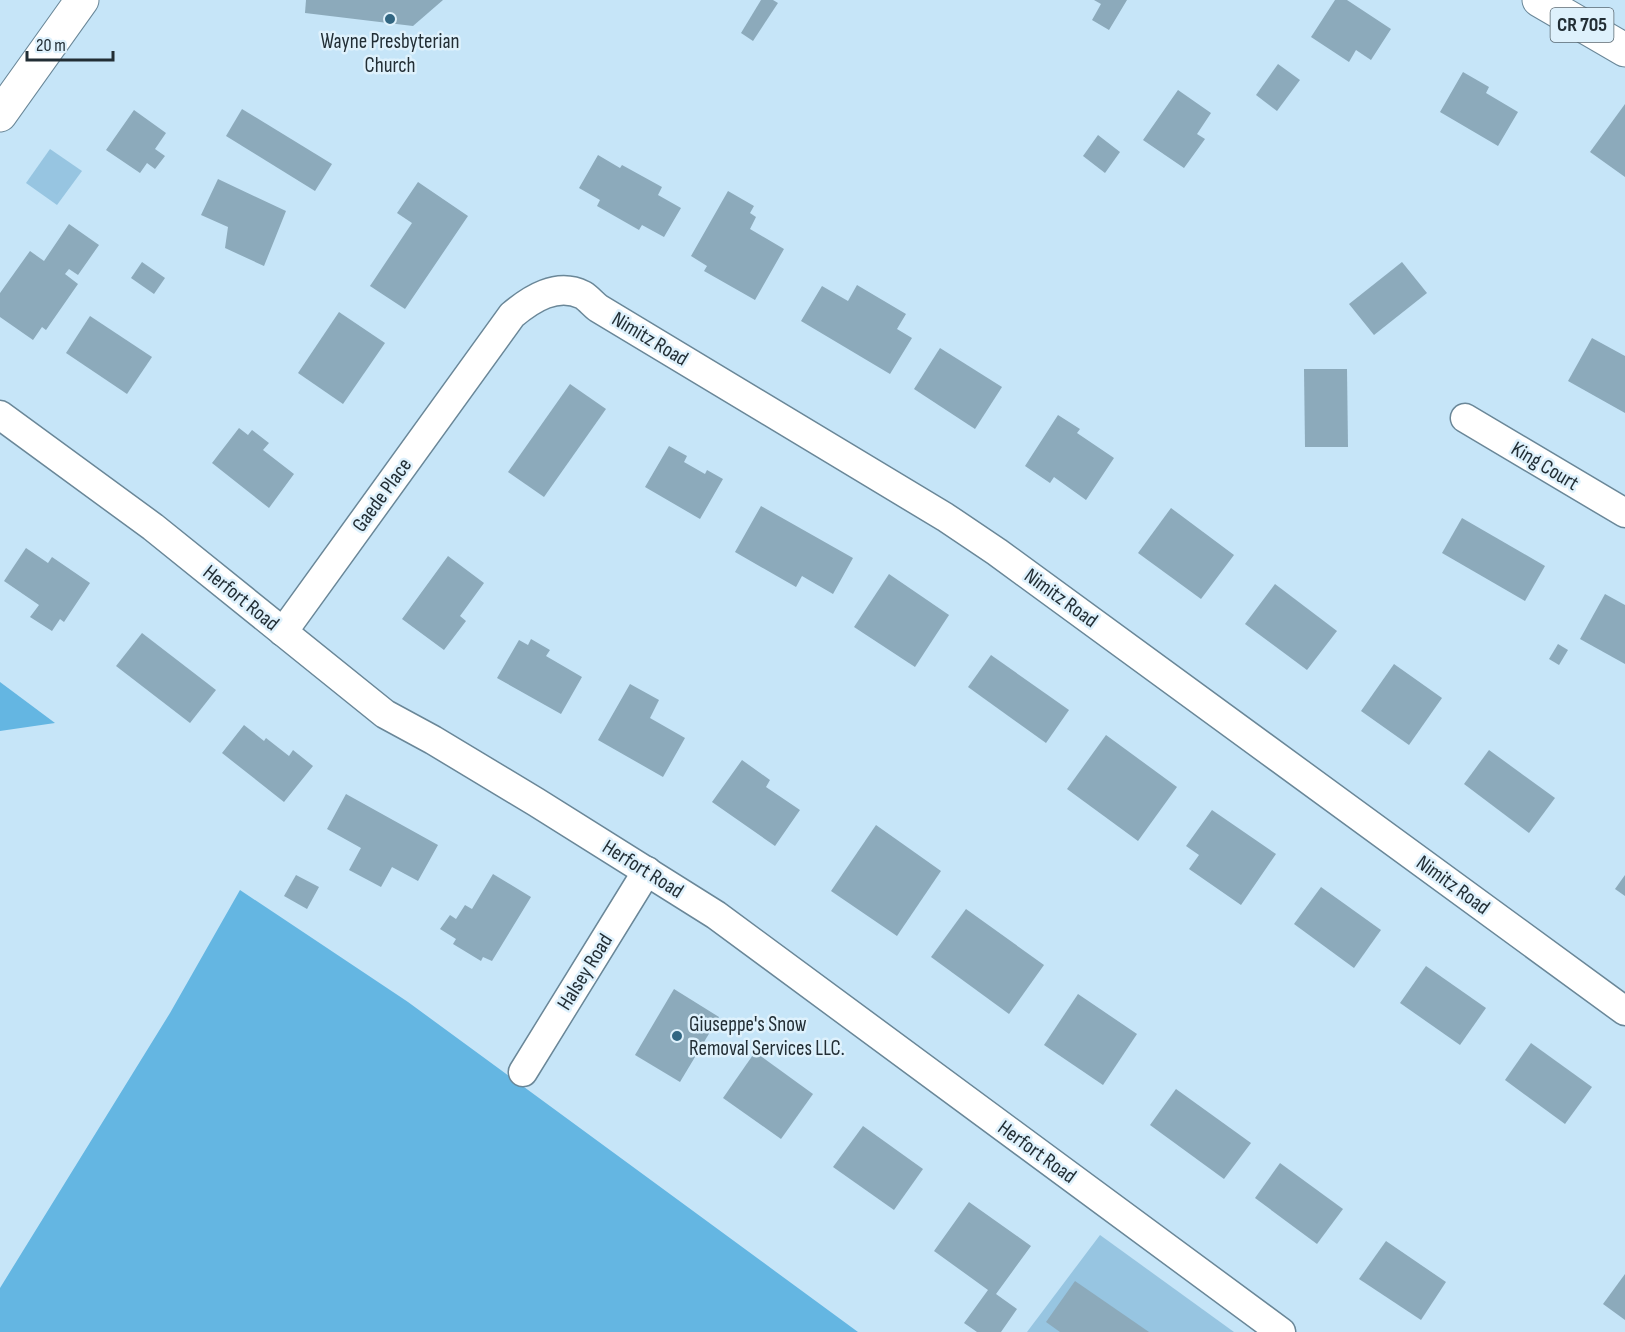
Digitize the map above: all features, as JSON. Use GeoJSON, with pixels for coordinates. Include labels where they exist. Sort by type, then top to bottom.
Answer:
{"type":"FeatureCollection","features":[{"type":"Feature","properties":{"kind":"main road"},"geometry":{"type":"LineString","coordinates":[[0,115],[82,0]]}},
{"type":"Feature","properties":{"kind":"main road","name":"CR 705"},"geometry":{"type":"LineString","coordinates":[[1539,0],[1625,50]]}},
{"type":"Feature","properties":{"kind":"street","name":"Nimitz Road"},"geometry":{"type":"LineString","coordinates":[[481,359],[512,315],[529,301],[548,293],[566,291],[583,295],[598,308],[945,517],[997,552],[1625,1011]]}},
{"type":"Feature","properties":{"kind":"street","name":"Gaede Place"},"geometry":{"type":"LineString","coordinates":[[283,632],[481,359]]}},
{"type":"Feature","properties":{"kind":"street","name":"Herfort Road"},"geometry":{"type":"LineString","coordinates":[[0,415],[153,527],[385,714],[470,762],[716,915],[1281,1332]]}},
{"type":"Feature","properties":{"kind":"street","name":"King Court"},"geometry":{"type":"LineString","coordinates":[[1465,418],[1625,513]]}},
{"type":"Feature","properties":{"kind":"street","name":"Halsey Road"},"geometry":{"type":"LineString","coordinates":[[523,1072],[647,871]]}},
{"type":"Feature","properties":{"kind":"shaded area"},"geometry":{"type":"Polygon","coordinates":[[[50,149],[82,171],[57,205],[26,183],[50,149]]]}},
{"type":"Feature","properties":{"kind":"shaded area"},"geometry":{"type":"Polygon","coordinates":[[[0,682],[55,723],[0,731],[0,682]]]}},
{"type":"Feature","properties":{"kind":"shaded area"},"geometry":{"type":"Polygon","coordinates":[[[240,890],[408,1002],[858,1332],[0,1332],[0,1288],[170,1013],[240,890]]]}},
{"type":"Feature","properties":{"kind":"shaded area"},"geometry":{"type":"Polygon","coordinates":[[[1100,1235],[1234,1332],[1027,1332],[1100,1235]]]}},
{"type":"Feature","properties":{"kind":"building","name":"Wayne Presbyterian Church"},"geometry":{"type":"Polygon","coordinates":[[[306,0],[443,0],[413,26],[305,13],[306,0]]]}},
{"type":"Feature","properties":{"kind":"building"},"geometry":{"type":"Polygon","coordinates":[[[761,0],[773,0],[778,3],[753,41],[741,33],[761,0]]]}},
{"type":"Feature","properties":{"kind":"building"},"geometry":{"type":"Polygon","coordinates":[[[1094,0],[1127,0],[1109,30],[1092,20],[1101,4],[1094,0]]]}},
{"type":"Feature","properties":{"kind":"building"},"geometry":{"type":"Polygon","coordinates":[[[1335,0],[1347,0],[1391,29],[1371,60],[1356,50],[1349,62],[1311,37],[1335,0]]]}},
{"type":"Feature","properties":{"kind":"building"},"geometry":{"type":"Polygon","coordinates":[[[1278,64],[1300,80],[1277,111],[1256,95],[1278,64]]]}},
{"type":"Feature","properties":{"kind":"building"},"geometry":{"type":"Polygon","coordinates":[[[1463,72],[1489,87],[1486,93],[1518,112],[1498,146],[1440,112],[1463,72]]]}},
{"type":"Feature","properties":{"kind":"building"},"geometry":{"type":"Polygon","coordinates":[[[1178,90],[1211,113],[1197,134],[1205,139],[1184,168],[1143,140],[1178,90]]]}},
{"type":"Feature","properties":{"kind":"building"},"geometry":{"type":"Polygon","coordinates":[[[1625,104],[1625,177],[1590,152],[1625,104]]]}},
{"type":"Feature","properties":{"kind":"building"},"geometry":{"type":"Polygon","coordinates":[[[242,109],[332,164],[315,191],[226,136],[242,109]]]}},
{"type":"Feature","properties":{"kind":"building"},"geometry":{"type":"Polygon","coordinates":[[[134,110],[166,133],[155,149],[165,156],[155,169],[147,163],[140,173],[106,150],[134,110]]]}},
{"type":"Feature","properties":{"kind":"building"},"geometry":{"type":"Polygon","coordinates":[[[1098,135],[1120,152],[1105,173],[1083,156],[1098,135]]]}},
{"type":"Feature","properties":{"kind":"building"},"geometry":{"type":"Polygon","coordinates":[[[598,155],[662,187],[658,195],[681,208],[664,237],[642,225],[639,230],[597,206],[600,200],[579,188],[598,155]]]}},
{"type":"Feature","properties":{"kind":"building"},"geometry":{"type":"Polygon","coordinates":[[[218,179],[286,211],[264,266],[225,248],[228,227],[201,215],[218,179]]]}},
{"type":"Feature","properties":{"kind":"building"},"geometry":{"type":"Polygon","coordinates":[[[418,182],[468,216],[405,309],[370,286],[412,223],[397,213],[418,182]]]}},
{"type":"Feature","properties":{"kind":"building"},"geometry":{"type":"Polygon","coordinates":[[[728,191],[754,206],[750,213],[756,217],[750,229],[784,249],[755,300],[704,271],[707,266],[691,256],[728,191]]]}},
{"type":"Feature","properties":{"kind":"building"},"geometry":{"type":"Polygon","coordinates":[[[69,224],[99,245],[78,275],[69,269],[65,274],[78,284],[46,330],[42,327],[33,340],[0,317],[0,293],[30,251],[44,261],[69,224]]]}},
{"type":"Feature","properties":{"kind":"building"},"geometry":{"type":"Polygon","coordinates":[[[142,262],[165,278],[154,294],[131,278],[142,262]]]}},
{"type":"Feature","properties":{"kind":"building"},"geometry":{"type":"Polygon","coordinates":[[[1402,262],[1427,293],[1374,335],[1349,304],[1402,262]]]}},
{"type":"Feature","properties":{"kind":"building"},"geometry":{"type":"Polygon","coordinates":[[[857,285],[906,314],[897,329],[912,338],[890,374],[801,321],[822,286],[848,301],[857,285]]]}},
{"type":"Feature","properties":{"kind":"building"},"geometry":{"type":"Polygon","coordinates":[[[339,312],[385,343],[343,404],[298,373],[339,312]]]}},
{"type":"Feature","properties":{"kind":"building"},"geometry":{"type":"Polygon","coordinates":[[[90,316],[152,357],[127,394],[66,353],[90,316]]]}},
{"type":"Feature","properties":{"kind":"building"},"geometry":{"type":"Polygon","coordinates":[[[1592,338],[1625,356],[1625,413],[1568,381],[1592,338]]]}},
{"type":"Feature","properties":{"kind":"building"},"geometry":{"type":"Polygon","coordinates":[[[940,348],[1002,387],[975,429],[914,389],[940,348]]]}},
{"type":"Feature","properties":{"kind":"building"},"geometry":{"type":"Polygon","coordinates":[[[1304,369],[1347,369],[1348,447],[1305,447],[1304,369]]]}},
{"type":"Feature","properties":{"kind":"building"},"geometry":{"type":"Polygon","coordinates":[[[570,384],[606,409],[544,497],[508,472],[570,384]]]}},
{"type":"Feature","properties":{"kind":"building"},"geometry":{"type":"Polygon","coordinates":[[[1058,415],[1080,429],[1077,433],[1114,458],[1086,500],[1054,477],[1050,483],[1025,466],[1058,415]]]}},
{"type":"Feature","properties":{"kind":"building"},"geometry":{"type":"Polygon","coordinates":[[[239,428],[248,435],[252,430],[269,443],[263,450],[294,474],[269,508],[212,463],[239,428]]]}},
{"type":"Feature","properties":{"kind":"building"},"geometry":{"type":"Polygon","coordinates":[[[669,446],[687,456],[684,462],[705,474],[707,470],[723,479],[700,519],[645,487],[669,446]]]}},
{"type":"Feature","properties":{"kind":"building"},"geometry":{"type":"Polygon","coordinates":[[[761,506],[853,558],[833,594],[802,576],[796,587],[735,552],[761,506]]]}},
{"type":"Feature","properties":{"kind":"building"},"geometry":{"type":"Polygon","coordinates":[[[1171,508],[1234,555],[1201,599],[1138,553],[1171,508]]]}},
{"type":"Feature","properties":{"kind":"building"},"geometry":{"type":"Polygon","coordinates":[[[1462,518],[1545,566],[1525,601],[1442,553],[1462,518]]]}},
{"type":"Feature","properties":{"kind":"building"},"geometry":{"type":"Polygon","coordinates":[[[26,548],[48,563],[52,557],[90,583],[64,622],[60,619],[52,631],[30,617],[39,605],[4,581],[26,548]]]}},
{"type":"Feature","properties":{"kind":"building"},"geometry":{"type":"Polygon","coordinates":[[[448,556],[484,583],[460,616],[466,621],[444,650],[402,619],[448,556]]]}},
{"type":"Feature","properties":{"kind":"building"},"geometry":{"type":"Polygon","coordinates":[[[889,574],[949,615],[915,667],[854,627],[889,574]]]}},
{"type":"Feature","properties":{"kind":"building"},"geometry":{"type":"Polygon","coordinates":[[[1275,584],[1337,631],[1307,670],[1245,624],[1275,584]]]}},
{"type":"Feature","properties":{"kind":"building"},"geometry":{"type":"Polygon","coordinates":[[[1605,594],[1625,605],[1625,664],[1580,639],[1605,594]]]}},
{"type":"Feature","properties":{"kind":"building"},"geometry":{"type":"Polygon","coordinates":[[[142,633],[216,690],[190,723],[116,666],[142,633]]]}},
{"type":"Feature","properties":{"kind":"building"},"geometry":{"type":"Polygon","coordinates":[[[531,639],[550,650],[546,656],[582,677],[561,714],[497,678],[519,640],[528,645],[531,639]]]}},
{"type":"Feature","properties":{"kind":"building"},"geometry":{"type":"Polygon","coordinates":[[[1558,644],[1568,650],[1559,665],[1549,659],[1558,644]]]}},
{"type":"Feature","properties":{"kind":"building"},"geometry":{"type":"Polygon","coordinates":[[[991,655],[1069,710],[1046,743],[968,687],[991,655]]]}},
{"type":"Feature","properties":{"kind":"building"},"geometry":{"type":"Polygon","coordinates":[[[1394,664],[1442,698],[1409,745],[1361,711],[1394,664]]]}},
{"type":"Feature","properties":{"kind":"building"},"geometry":{"type":"Polygon","coordinates":[[[630,684],[659,700],[650,718],[685,738],[663,777],[598,740],[630,684]]]}},
{"type":"Feature","properties":{"kind":"building"},"geometry":{"type":"Polygon","coordinates":[[[244,725],[264,741],[266,738],[289,756],[293,750],[313,766],[284,802],[222,753],[244,725]]]}},
{"type":"Feature","properties":{"kind":"building"},"geometry":{"type":"Polygon","coordinates":[[[1106,735],[1177,787],[1138,841],[1067,789],[1106,735]]]}},
{"type":"Feature","properties":{"kind":"building"},"geometry":{"type":"Polygon","coordinates":[[[1489,750],[1555,798],[1529,833],[1464,784],[1489,750]]]}},
{"type":"Feature","properties":{"kind":"building"},"geometry":{"type":"Polygon","coordinates":[[[742,760],[770,780],[766,787],[800,810],[775,846],[712,802],[742,760]]]}},
{"type":"Feature","properties":{"kind":"building"},"geometry":{"type":"Polygon","coordinates":[[[346,794],[438,845],[418,881],[392,867],[381,887],[349,870],[361,848],[327,829],[346,794]]]}},
{"type":"Feature","properties":{"kind":"building"},"geometry":{"type":"Polygon","coordinates":[[[1212,810],[1276,854],[1241,905],[1189,869],[1199,855],[1186,846],[1212,810]]]}},
{"type":"Feature","properties":{"kind":"building"},"geometry":{"type":"Polygon","coordinates":[[[876,825],[941,871],[897,936],[831,891],[876,825]]]}},
{"type":"Feature","properties":{"kind":"building"},"geometry":{"type":"Polygon","coordinates":[[[493,874],[531,897],[492,961],[483,957],[481,961],[453,944],[456,939],[440,929],[450,915],[456,919],[465,905],[472,909],[493,874]]]}},
{"type":"Feature","properties":{"kind":"building"},"geometry":{"type":"Polygon","coordinates":[[[296,875],[319,887],[307,909],[284,896],[296,875]]]}},
{"type":"Feature","properties":{"kind":"building"},"geometry":{"type":"Polygon","coordinates":[[[1625,875],[1625,896],[1615,889],[1625,875]]]}},
{"type":"Feature","properties":{"kind":"building"},"geometry":{"type":"Polygon","coordinates":[[[1321,887],[1381,930],[1354,968],[1294,924],[1321,887]]]}},
{"type":"Feature","properties":{"kind":"building"},"geometry":{"type":"Polygon","coordinates":[[[966,909],[1044,965],[1009,1014],[931,957],[966,909]]]}},
{"type":"Feature","properties":{"kind":"building"},"geometry":{"type":"Polygon","coordinates":[[[1426,966],[1486,1008],[1460,1045],[1400,1003],[1426,966]]]}},
{"type":"Feature","properties":{"kind":"building","name":"Giuseppe's Snow Removal Services LLC."},"geometry":{"type":"Polygon","coordinates":[[[674,989],[719,1017],[680,1082],[635,1055],[674,989]]]}},
{"type":"Feature","properties":{"kind":"building"},"geometry":{"type":"Polygon","coordinates":[[[1078,994],[1137,1034],[1103,1085],[1044,1045],[1078,994]]]}},
{"type":"Feature","properties":{"kind":"building"},"geometry":{"type":"Polygon","coordinates":[[[1531,1043],[1592,1087],[1565,1124],[1505,1080],[1531,1043]]]}},
{"type":"Feature","properties":{"kind":"building"},"geometry":{"type":"Polygon","coordinates":[[[755,1052],[813,1094],[781,1139],[723,1098],[755,1052]]]}},
{"type":"Feature","properties":{"kind":"building"},"geometry":{"type":"Polygon","coordinates":[[[1176,1089],[1251,1143],[1224,1179],[1150,1125],[1176,1089]]]}},
{"type":"Feature","properties":{"kind":"building"},"geometry":{"type":"Polygon","coordinates":[[[863,1126],[923,1169],[894,1210],[833,1167],[863,1126]]]}},
{"type":"Feature","properties":{"kind":"building"},"geometry":{"type":"Polygon","coordinates":[[[1280,1163],[1343,1209],[1317,1244],[1255,1198],[1280,1163]]]}},
{"type":"Feature","properties":{"kind":"building"},"geometry":{"type":"Polygon","coordinates":[[[969,1202],[1031,1246],[996,1294],[1017,1309],[1001,1332],[977,1332],[964,1323],[988,1290],[934,1251],[969,1202]]]}},
{"type":"Feature","properties":{"kind":"building"},"geometry":{"type":"Polygon","coordinates":[[[1386,1241],[1446,1282],[1421,1320],[1359,1279],[1386,1241]]]}},
{"type":"Feature","properties":{"kind":"building"},"geometry":{"type":"Polygon","coordinates":[[[1625,1274],[1625,1320],[1603,1304],[1625,1274]]]}},
{"type":"Feature","properties":{"kind":"building"},"geometry":{"type":"Polygon","coordinates":[[[1075,1281],[1149,1332],[1060,1332],[1046,1322],[1075,1281]]]}},
{"type":"Feature","properties":{"kind":"place","name":"Wayne Presbyterian Church"},"geometry":{"type":"Point","coordinates":[390,19]}},
{"type":"Feature","properties":{"kind":"place","name":"Giuseppe's Snow Removal Services LLC."},"geometry":{"type":"Point","coordinates":[677,1036]}}]}
